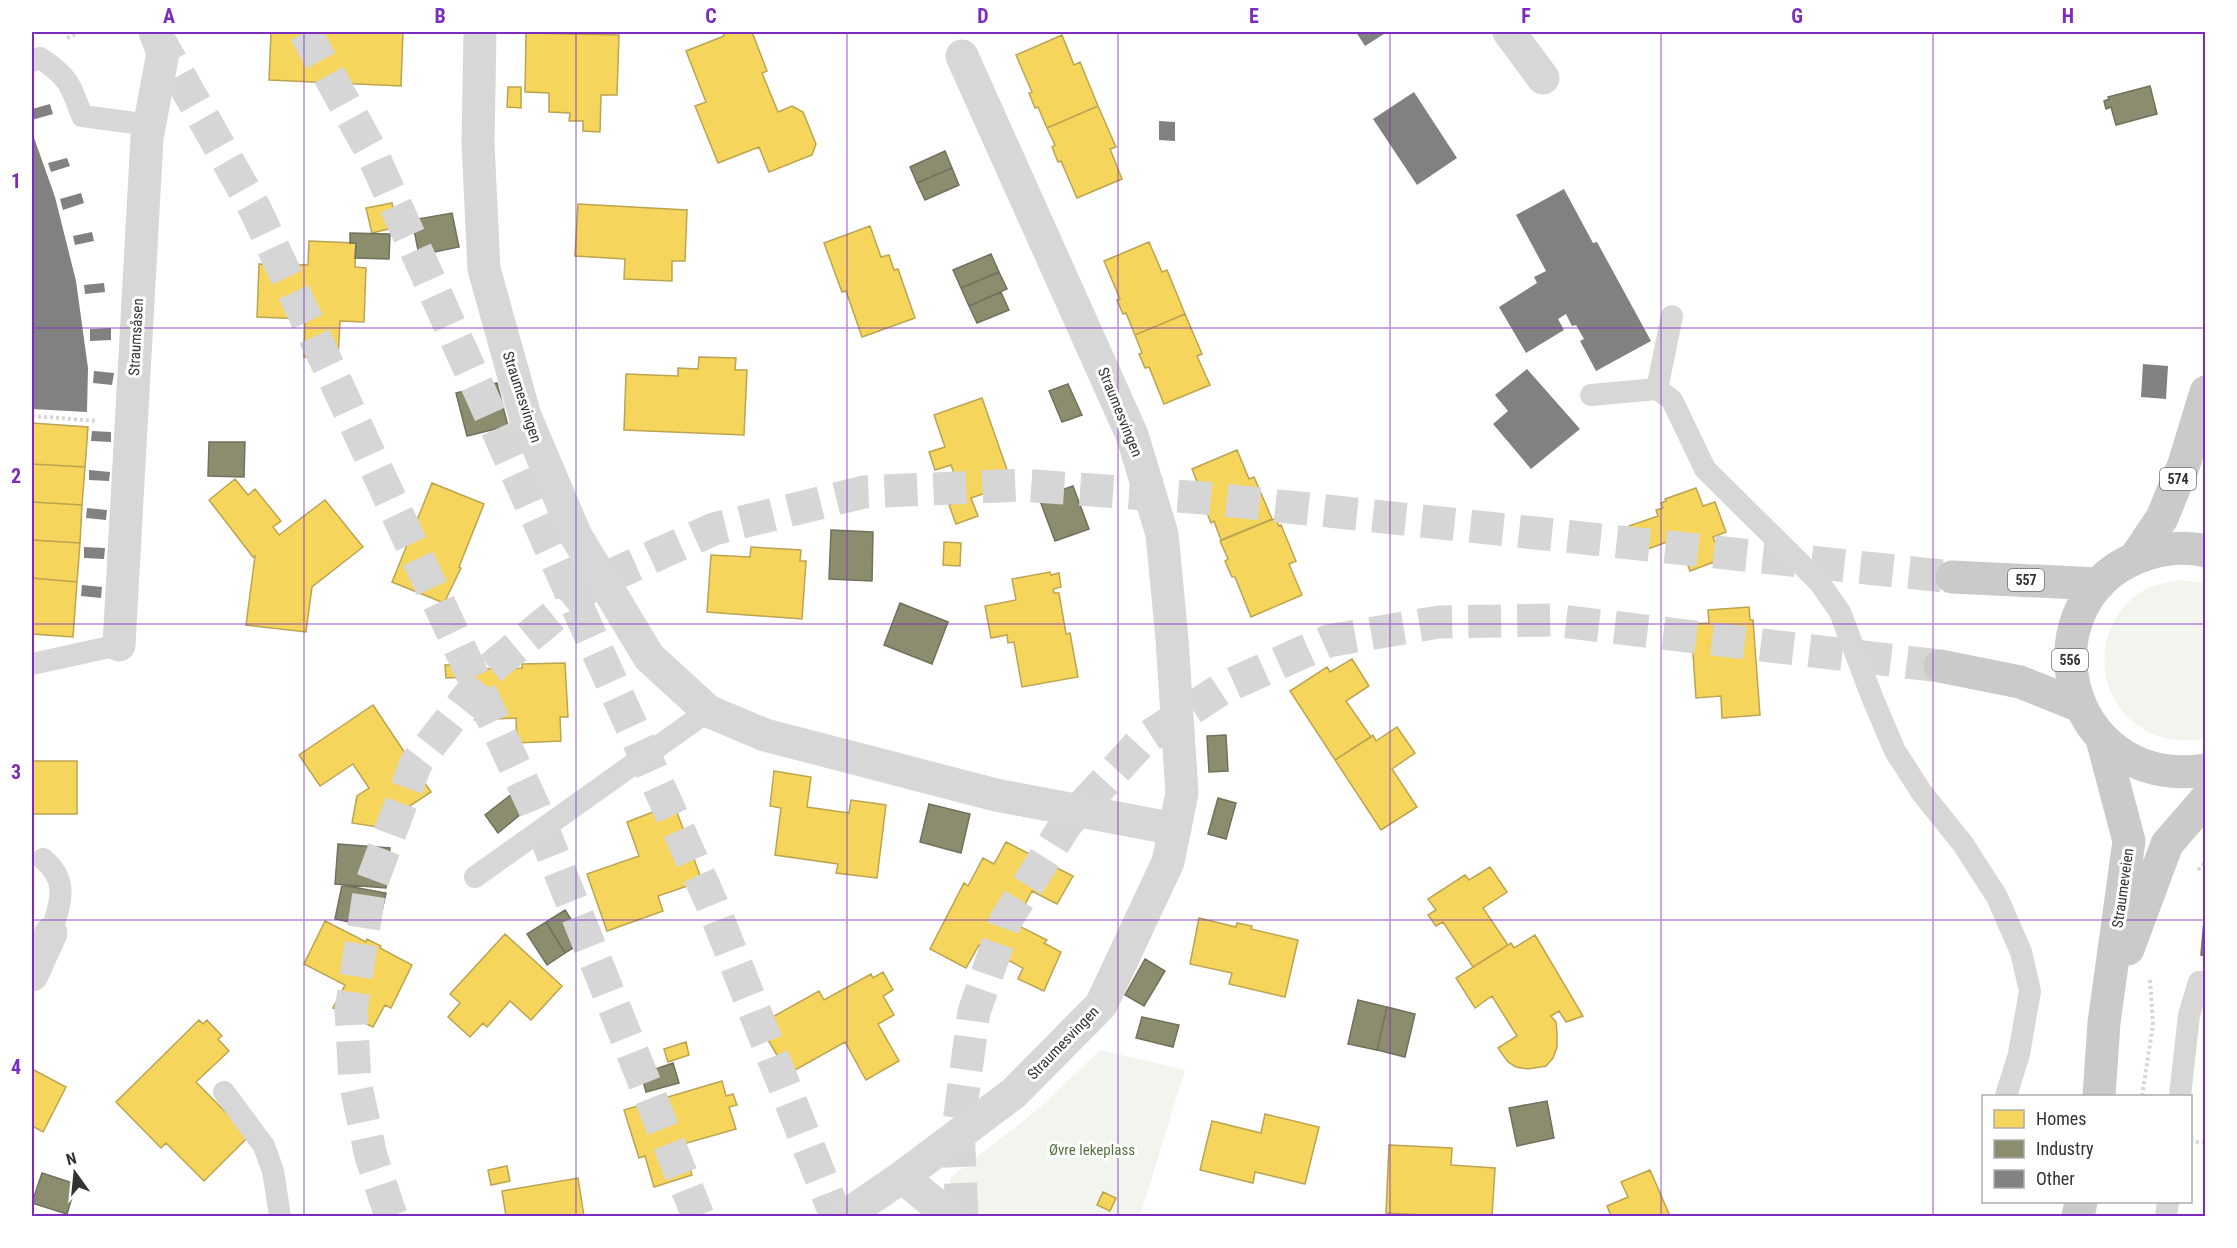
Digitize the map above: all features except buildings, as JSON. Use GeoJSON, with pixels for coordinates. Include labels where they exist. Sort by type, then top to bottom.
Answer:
{"type":"FeatureCollection","features":[{"type":"Feature","properties":{"kind":"main road","name":"574"},"geometry":{"type":"LineString","coordinates":[[2135,558],[2162,518],[2184,464],[2205,392]]}},
{"type":"Feature","properties":{"kind":"main road","name":"556"},"geometry":{"type":"LineString","coordinates":[[2205,550],[2164,549],[2135,558],[2116,569],[2099,584],[2081,614],[2074,630],[2070,655],[2072,682],[2080,706],[2102,739],[2121,754],[2142,765],[2165,771],[2205,770]]}},
{"type":"Feature","properties":{"kind":"main road","name":"557"},"geometry":{"type":"LineString","coordinates":[[1952,577],[2099,584]]}},
{"type":"Feature","properties":{"kind":"main road"},"geometry":{"type":"LineString","coordinates":[[1940,666],[2020,682],[2080,706]]}},
{"type":"Feature","properties":{"kind":"main road","name":"Straumeveien"},"geometry":{"type":"LineString","coordinates":[[2098,1095],[2107,1004],[2129,841],[2102,739]]}},
{"type":"Feature","properties":{"kind":"main road","name":"Straumeveien"},"geometry":{"type":"LineString","coordinates":[[2107,1004],[2167,844],[2205,799]]}},
{"type":"Feature","properties":{"kind":"street","name":"Straumsåsen"},"geometry":{"type":"LineString","coordinates":[[119,645],[146,149],[163,53],[155,32]]}},
{"type":"Feature","properties":{"kind":"street","name":"Straumesvingen"},"geometry":{"type":"LineString","coordinates":[[480,32],[478,143],[484,269],[525,416],[576,536],[649,657],[708,711],[765,735],[996,795],[1175,829]]}},
{"type":"Feature","properties":{"kind":"street"},"geometry":{"type":"LineString","coordinates":[[1509,32],[1543,78]]}},
{"type":"Feature","properties":{"kind":"street","name":"Straumesvingen"},"geometry":{"type":"LineString","coordinates":[[845,1216],[1014,1094],[1101,1005],[1168,862],[1182,793],[1172,639],[1162,534],[1132,435],[962,56]]}},
{"type":"Feature","properties":{"kind":"street"},"geometry":{"type":"LineString","coordinates":[[32,975],[51,933]]}},
{"type":"Feature","properties":{"kind":"street"},"geometry":{"type":"LineString","coordinates":[[902,1177],[950,1216]]}},
{"type":"Feature","properties":{"kind":"lane"},"geometry":{"type":"LineString","coordinates":[[32,61],[40,58],[58,70],[72,87],[82,116],[150,125]]}},
{"type":"Feature","properties":{"kind":"lane"},"geometry":{"type":"LineString","coordinates":[[1658,389],[1672,316]]}},
{"type":"Feature","properties":{"kind":"lane"},"geometry":{"type":"LineString","coordinates":[[1591,395],[1658,389],[1672,400],[1705,469],[1819,582],[1839,612],[1895,751],[1922,793],[1963,844],[1997,897],[2021,952],[2030,991],[2019,1054],[2006,1095]]}},
{"type":"Feature","properties":{"kind":"lane"},"geometry":{"type":"LineString","coordinates":[[32,664],[119,645]]}},
{"type":"Feature","properties":{"kind":"lane"},"geometry":{"type":"LineString","coordinates":[[475,877],[708,711]]}},
{"type":"Feature","properties":{"kind":"lane"},"geometry":{"type":"LineString","coordinates":[[43,859],[58,875],[61,890],[59,909],[51,933]]}},
{"type":"Feature","properties":{"kind":"lane"},"geometry":{"type":"LineString","coordinates":[[2180,1095],[2189,1015],[2199,982],[2205,982]]}},
{"type":"Feature","properties":{"kind":"lane"},"geometry":{"type":"LineString","coordinates":[[224,1092],[264,1146],[273,1171],[280,1216]]}},
{"type":"Feature","properties":{"kind":"path"},"geometry":{"type":"LineString","coordinates":[[32,416],[131,423]]}},
{"type":"Feature","properties":{"kind":"path"},"geometry":{"type":"LineString","coordinates":[[2193,877],[2205,861]]}},
{"type":"Feature","properties":{"kind":"path"},"geometry":{"type":"LineString","coordinates":[[2142,1095],[2152,1025],[2151,970]]}},
{"type":"Feature","properties":{"kind":"green space"},"geometry":{"type":"Polygon","coordinates":[[[2180,580],[2205,583],[2206,737],[2201,739],[2165,738],[2143,729],[2126,715],[2113,698],[2106,678],[2104,657],[2108,636],[2118,616],[2138,594],[2149,588],[2180,580]]]}},
{"type":"Feature","properties":{"kind":"green space","name":"Øvre lekeplass"},"geometry":{"type":"Polygon","coordinates":[[[1100,1050],[1185,1070],[1140,1216],[972,1216],[950,1202],[950,1178],[1037,1110],[1100,1050]]]}},
{"type":"Feature","properties":{"kind":"tunnel"},"geometry":{"type":"LineString","coordinates":[[305,32],[370,149],[712,904],[836,1216]]}},
{"type":"Feature","properties":{"kind":"tunnel"},"geometry":{"type":"LineString","coordinates":[[155,33],[255,209],[533,805],[698,1216]]}},
{"type":"Feature","properties":{"kind":"tunnel"},"geometry":{"type":"LineString","coordinates":[[391,1216],[371,1156],[355,1082],[351,1010],[370,887],[416,763],[490,669],[592,584],[714,529],[864,492],[1020,485],[1204,498],[1952,577]]}},
{"type":"Feature","properties":{"kind":"tunnel"},"geometry":{"type":"LineString","coordinates":[[962,1216],[958,1129],[974,1012],[1006,920],[1066,824],[1142,741],[1223,688],[1328,641],[1439,622],[1552,620],[1940,666]]}}]}
